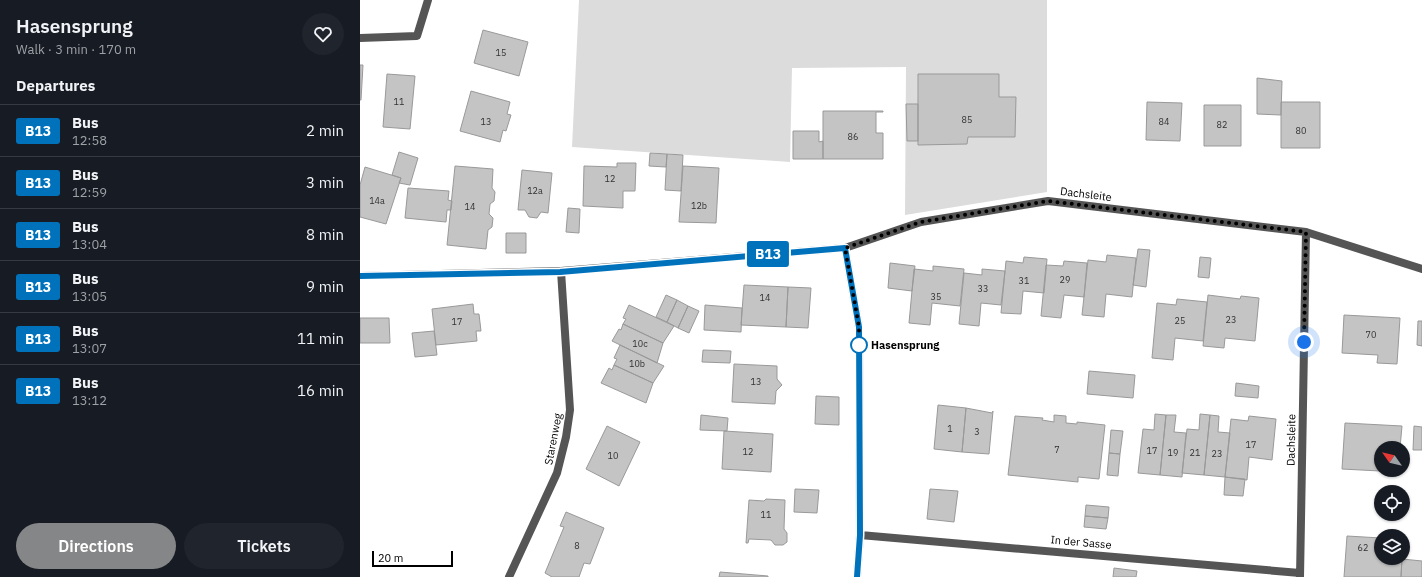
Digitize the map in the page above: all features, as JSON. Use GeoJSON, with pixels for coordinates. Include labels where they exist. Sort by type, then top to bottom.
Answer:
{"type":"FeatureCollection","features":[{"type":"Feature","properties":{"kind":"street"},"geometry":{"type":"LineString","coordinates":[[360,38],[417,36],[428,0]]}},
{"type":"Feature","properties":{"kind":"street","name":"Dachsleite"},"geometry":{"type":"LineString","coordinates":[[845,248],[921,222],[1048,201],[1306,232],[1422,269]]}},
{"type":"Feature","properties":{"kind":"street","name":"Dachsleite"},"geometry":{"type":"LineString","coordinates":[[1300,575],[1306,232]]}},
{"type":"Feature","properties":{"kind":"street"},"geometry":{"type":"LineString","coordinates":[[360,276],[560,272],[845,248],[859,327],[860,535],[857,577]]}},
{"type":"Feature","properties":{"kind":"street","name":"Starenweg"},"geometry":{"type":"LineString","coordinates":[[509,577],[557,473],[566,437],[570,410],[560,272]]}},
{"type":"Feature","properties":{"kind":"street","name":"In der Sasse"},"geometry":{"type":"LineString","coordinates":[[860,535],[1300,575]]}},
{"type":"Feature","properties":{"kind":"shaded area"},"geometry":{"type":"Polygon","coordinates":[[[579,0],[1047,0],[1047,192],[905,215],[906,67],[792,68],[790,162],[572,147],[579,0]]]}},
{"type":"Feature","properties":{"kind":"building"},"geometry":{"type":"Polygon","coordinates":[[[483,30],[528,42],[519,76],[474,63],[483,30]]]}},
{"type":"Feature","properties":{"kind":"building"},"geometry":{"type":"Polygon","coordinates":[[[360,65],[363,65],[361,100],[360,100],[360,65]]]}},
{"type":"Feature","properties":{"kind":"building"},"geometry":{"type":"Polygon","coordinates":[[[387,74],[415,76],[410,129],[383,127],[387,74]]]}},
{"type":"Feature","properties":{"kind":"building"},"geometry":{"type":"Polygon","coordinates":[[[918,74],[999,74],[999,97],[1016,97],[1015,137],[968,137],[967,144],[918,145],[918,74]]]}},
{"type":"Feature","properties":{"kind":"building"},"geometry":{"type":"Polygon","coordinates":[[[1257,78],[1282,81],[1281,115],[1257,114],[1257,78]]]}},
{"type":"Feature","properties":{"kind":"building"},"geometry":{"type":"Polygon","coordinates":[[[471,91],[510,102],[507,114],[511,115],[506,131],[503,130],[500,142],[460,131],[471,91]]]}},
{"type":"Feature","properties":{"kind":"building"},"geometry":{"type":"Polygon","coordinates":[[[1147,102],[1182,103],[1180,141],[1146,140],[1147,102]]]}},
{"type":"Feature","properties":{"kind":"building"},"geometry":{"type":"Polygon","coordinates":[[[1281,102],[1320,102],[1320,148],[1281,148],[1281,102]]]}},
{"type":"Feature","properties":{"kind":"building"},"geometry":{"type":"Polygon","coordinates":[[[906,104],[918,104],[918,141],[907,141],[906,104]]]}},
{"type":"Feature","properties":{"kind":"building"},"geometry":{"type":"Polygon","coordinates":[[[1204,105],[1241,105],[1241,146],[1204,146],[1204,105]]]}},
{"type":"Feature","properties":{"kind":"building"},"geometry":{"type":"Polygon","coordinates":[[[823,111],[883,111],[876,112],[876,133],[883,133],[883,159],[823,159],[823,111]]]}},
{"type":"Feature","properties":{"kind":"building"},"geometry":{"type":"Polygon","coordinates":[[[793,131],[819,131],[819,142],[823,141],[823,159],[793,159],[793,131]]]}},
{"type":"Feature","properties":{"kind":"building"},"geometry":{"type":"Polygon","coordinates":[[[399,152],[418,158],[410,185],[399,183],[401,178],[392,175],[399,152]]]}},
{"type":"Feature","properties":{"kind":"building"},"geometry":{"type":"Polygon","coordinates":[[[650,153],[667,154],[666,167],[649,166],[650,153]]]}},
{"type":"Feature","properties":{"kind":"building"},"geometry":{"type":"Polygon","coordinates":[[[667,154],[683,155],[681,191],[665,190],[667,154]]]}},
{"type":"Feature","properties":{"kind":"building"},"geometry":{"type":"Polygon","coordinates":[[[617,163],[636,163],[635,191],[623,191],[623,208],[583,206],[584,166],[617,167],[617,163]]]}},
{"type":"Feature","properties":{"kind":"building"},"geometry":{"type":"Polygon","coordinates":[[[455,166],[493,169],[492,188],[495,192],[494,201],[490,204],[489,214],[493,218],[492,227],[488,230],[486,249],[447,245],[455,166]]]}},
{"type":"Feature","properties":{"kind":"building"},"geometry":{"type":"Polygon","coordinates":[[[683,166],[719,168],[716,223],[679,222],[683,166]]]}},
{"type":"Feature","properties":{"kind":"building"},"geometry":{"type":"Polygon","coordinates":[[[365,167],[401,178],[386,224],[360,217],[360,185],[365,167]]]}},
{"type":"Feature","properties":{"kind":"building"},"geometry":{"type":"Polygon","coordinates":[[[522,170],[552,173],[548,213],[541,212],[537,218],[529,217],[525,210],[518,210],[522,170]]]}},
{"type":"Feature","properties":{"kind":"building"},"geometry":{"type":"Polygon","coordinates":[[[408,188],[449,191],[448,200],[452,201],[451,210],[447,210],[446,222],[405,218],[408,188]]]}},
{"type":"Feature","properties":{"kind":"building"},"geometry":{"type":"Polygon","coordinates":[[[568,208],[580,209],[579,233],[566,232],[568,208]]]}},
{"type":"Feature","properties":{"kind":"building"},"geometry":{"type":"Polygon","coordinates":[[[506,233],[526,233],[526,253],[506,253],[506,233]]]}},
{"type":"Feature","properties":{"kind":"building"},"geometry":{"type":"Polygon","coordinates":[[[1138,249],[1150,250],[1146,287],[1133,285],[1138,249]]]}},
{"type":"Feature","properties":{"kind":"building"},"geometry":{"type":"Polygon","coordinates":[[[1107,255],[1136,258],[1132,297],[1106,294],[1104,317],[1082,315],[1088,260],[1106,262],[1107,255]]]}},
{"type":"Feature","properties":{"kind":"building"},"geometry":{"type":"Polygon","coordinates":[[[1024,257],[1047,259],[1044,293],[1023,291],[1021,314],[1001,313],[1006,261],[1023,263],[1024,257]]]}},
{"type":"Feature","properties":{"kind":"building"},"geometry":{"type":"Polygon","coordinates":[[[1200,257],[1211,258],[1209,278],[1198,277],[1200,257]]]}},
{"type":"Feature","properties":{"kind":"building"},"geometry":{"type":"Polygon","coordinates":[[[1064,261],[1087,263],[1084,297],[1064,295],[1061,318],[1041,316],[1046,265],[1063,266],[1064,261]]]}},
{"type":"Feature","properties":{"kind":"building"},"geometry":{"type":"Polygon","coordinates":[[[890,263],[915,266],[912,291],[888,288],[890,263]]]}},
{"type":"Feature","properties":{"kind":"building"},"geometry":{"type":"Polygon","coordinates":[[[933,266],[964,269],[960,306],[932,303],[930,325],[909,323],[914,269],[933,271],[933,266]]]}},
{"type":"Feature","properties":{"kind":"building"},"geometry":{"type":"Polygon","coordinates":[[[982,269],[1005,271],[1001,305],[981,303],[979,326],[959,324],[964,273],[982,275],[982,269]]]}},
{"type":"Feature","properties":{"kind":"building"},"geometry":{"type":"Polygon","coordinates":[[[744,285],[788,287],[786,327],[741,325],[744,285]]]}},
{"type":"Feature","properties":{"kind":"building"},"geometry":{"type":"Polygon","coordinates":[[[788,287],[811,288],[808,328],[786,327],[788,287]]]}},
{"type":"Feature","properties":{"kind":"building"},"geometry":{"type":"Polygon","coordinates":[[[666,295],[677,300],[667,322],[656,317],[666,295]]]}},
{"type":"Feature","properties":{"kind":"building"},"geometry":{"type":"Polygon","coordinates":[[[1208,295],[1240,299],[1241,296],[1259,298],[1255,341],[1225,338],[1224,348],[1203,346],[1208,295]]]}},
{"type":"Feature","properties":{"kind":"building"},"geometry":{"type":"Polygon","coordinates":[[[1177,299],[1207,302],[1203,341],[1175,338],[1173,360],[1152,358],[1157,303],[1176,305],[1177,299]]]}},
{"type":"Feature","properties":{"kind":"building"},"geometry":{"type":"Polygon","coordinates":[[[677,300],[688,306],[678,328],[667,322],[677,300]]]}},
{"type":"Feature","properties":{"kind":"building"},"geometry":{"type":"Polygon","coordinates":[[[473,304],[474,314],[479,314],[481,331],[476,331],[477,341],[436,345],[432,309],[473,304]]]}},
{"type":"Feature","properties":{"kind":"building"},"geometry":{"type":"Polygon","coordinates":[[[629,305],[674,326],[663,343],[623,324],[626,319],[623,318],[629,305]]]}},
{"type":"Feature","properties":{"kind":"building"},"geometry":{"type":"Polygon","coordinates":[[[705,305],[742,308],[741,332],[704,330],[705,305]]]}},
{"type":"Feature","properties":{"kind":"building"},"geometry":{"type":"Polygon","coordinates":[[[688,306],[699,311],[689,333],[678,328],[688,306]]]}},
{"type":"Feature","properties":{"kind":"building"},"geometry":{"type":"Polygon","coordinates":[[[1344,315],[1400,318],[1397,364],[1377,363],[1378,355],[1342,353],[1344,315]]]}},
{"type":"Feature","properties":{"kind":"building"},"geometry":{"type":"Polygon","coordinates":[[[360,318],[389,318],[390,343],[360,343],[360,318]]]}},
{"type":"Feature","properties":{"kind":"building"},"geometry":{"type":"Polygon","coordinates":[[[1418,321],[1422,321],[1422,346],[1417,345],[1418,321]]]}},
{"type":"Feature","properties":{"kind":"building"},"geometry":{"type":"Polygon","coordinates":[[[623,324],[663,343],[657,363],[612,341],[619,329],[621,330],[623,324]]]}},
{"type":"Feature","properties":{"kind":"building"},"geometry":{"type":"Polygon","coordinates":[[[434,331],[437,355],[415,357],[412,333],[434,331]]]}},
{"type":"Feature","properties":{"kind":"building"},"geometry":{"type":"Polygon","coordinates":[[[620,345],[664,366],[653,383],[614,365],[617,359],[614,358],[620,345]]]}},
{"type":"Feature","properties":{"kind":"building"},"geometry":{"type":"Polygon","coordinates":[[[703,350],[731,351],[730,363],[702,362],[703,350]]]}},
{"type":"Feature","properties":{"kind":"building"},"geometry":{"type":"Polygon","coordinates":[[[734,364],[777,366],[777,379],[782,385],[776,391],[775,404],[732,402],[734,364]]]}},
{"type":"Feature","properties":{"kind":"building"},"geometry":{"type":"Polygon","coordinates":[[[614,365],[653,383],[646,403],[601,383],[609,368],[612,370],[614,365]]]}},
{"type":"Feature","properties":{"kind":"building"},"geometry":{"type":"Polygon","coordinates":[[[1089,371],[1135,375],[1133,398],[1087,394],[1089,371]]]}},
{"type":"Feature","properties":{"kind":"building"},"geometry":{"type":"Polygon","coordinates":[[[1236,383],[1259,386],[1258,398],[1235,396],[1236,383]]]}},
{"type":"Feature","properties":{"kind":"building"},"geometry":{"type":"Polygon","coordinates":[[[816,396],[839,397],[839,425],[815,424],[816,396]]]}},
{"type":"Feature","properties":{"kind":"building"},"geometry":{"type":"Polygon","coordinates":[[[938,405],[966,408],[962,452],[934,449],[938,405]]]}},
{"type":"Feature","properties":{"kind":"building"},"geometry":{"type":"Polygon","coordinates":[[[966,408],[992,413],[993,411],[989,454],[962,452],[966,408]]]}},
{"type":"Feature","properties":{"kind":"building"},"geometry":{"type":"Polygon","coordinates":[[[1155,414],[1166,415],[1160,475],[1138,473],[1143,429],[1154,430],[1155,414]]]}},
{"type":"Feature","properties":{"kind":"building"},"geometry":{"type":"Polygon","coordinates":[[[1200,414],[1210,415],[1204,475],[1182,473],[1187,429],[1199,430],[1200,414]]]}},
{"type":"Feature","properties":{"kind":"building"},"geometry":{"type":"Polygon","coordinates":[[[701,415],[728,418],[727,431],[700,430],[701,415]]]}},
{"type":"Feature","properties":{"kind":"building"},"geometry":{"type":"Polygon","coordinates":[[[1054,415],[1066,416],[1066,423],[1077,424],[1077,422],[1105,425],[1099,479],[1078,477],[1078,482],[1008,475],[1015,416],[1043,418],[1042,420],[1054,422],[1054,415]]]}},
{"type":"Feature","properties":{"kind":"building"},"geometry":{"type":"Polygon","coordinates":[[[1166,415],[1176,415],[1174,432],[1186,433],[1182,477],[1160,475],[1166,415]]]}},
{"type":"Feature","properties":{"kind":"building"},"geometry":{"type":"Polygon","coordinates":[[[1210,415],[1219,416],[1218,432],[1230,433],[1225,477],[1204,475],[1210,415]]]}},
{"type":"Feature","properties":{"kind":"building"},"geometry":{"type":"Polygon","coordinates":[[[1249,416],[1276,419],[1272,460],[1249,457],[1247,480],[1225,477],[1231,419],[1248,421],[1249,416]]]}},
{"type":"Feature","properties":{"kind":"building"},"geometry":{"type":"Polygon","coordinates":[[[1345,423],[1402,426],[1401,441],[1374,441],[1374,471],[1342,469],[1345,423]]]}},
{"type":"Feature","properties":{"kind":"building"},"geometry":{"type":"Polygon","coordinates":[[[607,426],[640,442],[619,486],[586,469],[607,426]]]}},
{"type":"Feature","properties":{"kind":"building"},"geometry":{"type":"Polygon","coordinates":[[[1414,426],[1422,427],[1422,450],[1413,450],[1414,426]]]}},
{"type":"Feature","properties":{"kind":"building"},"geometry":{"type":"Polygon","coordinates":[[[1111,430],[1123,431],[1120,454],[1109,453],[1111,430]]]}},
{"type":"Feature","properties":{"kind":"building"},"geometry":{"type":"Polygon","coordinates":[[[724,431],[773,434],[771,472],[722,469],[724,431]]]}},
{"type":"Feature","properties":{"kind":"building"},"geometry":{"type":"Polygon","coordinates":[[[1109,453],[1120,454],[1118,476],[1107,475],[1109,453]]]}},
{"type":"Feature","properties":{"kind":"building"},"geometry":{"type":"Polygon","coordinates":[[[1225,477],[1245,479],[1243,496],[1224,495],[1225,477]]]}},
{"type":"Feature","properties":{"kind":"building"},"geometry":{"type":"Polygon","coordinates":[[[795,489],[819,490],[817,513],[794,512],[795,489]]]}},
{"type":"Feature","properties":{"kind":"building"},"geometry":{"type":"Polygon","coordinates":[[[930,489],[958,491],[954,522],[927,519],[930,489]]]}},
{"type":"Feature","properties":{"kind":"building"},"geometry":{"type":"Polygon","coordinates":[[[766,499],[785,500],[784,529],[787,533],[787,542],[783,545],[775,545],[771,540],[749,539],[748,543],[746,543],[749,500],[764,501],[766,499]]]}},
{"type":"Feature","properties":{"kind":"building"},"geometry":{"type":"Polygon","coordinates":[[[1086,505],[1109,507],[1108,518],[1085,516],[1086,505]]]}},
{"type":"Feature","properties":{"kind":"building"},"geometry":{"type":"Polygon","coordinates":[[[566,512],[604,528],[590,564],[584,563],[579,577],[552,577],[545,573],[564,527],[560,526],[566,512]]]}},
{"type":"Feature","properties":{"kind":"building"},"geometry":{"type":"Polygon","coordinates":[[[1085,516],[1108,518],[1106,529],[1084,527],[1085,516]]]}},
{"type":"Feature","properties":{"kind":"building"},"geometry":{"type":"Polygon","coordinates":[[[1347,536],[1374,538],[1374,565],[1402,565],[1401,577],[1344,577],[1347,536]]]}},
{"type":"Feature","properties":{"kind":"building"},"geometry":{"type":"Polygon","coordinates":[[[1410,560],[1422,561],[1422,577],[1401,577],[1402,565],[1410,565],[1410,560]]]}},
{"type":"Feature","properties":{"kind":"building"},"geometry":{"type":"Polygon","coordinates":[[[1114,568],[1137,571],[1136,577],[1113,577],[1114,568]]]}},
{"type":"Feature","properties":{"kind":"building"},"geometry":{"type":"Polygon","coordinates":[[[720,572],[768,576],[768,577],[719,577],[720,572]]]}},
{"type":"Feature","properties":{"kind":"bus line","name":"B13"},"geometry":{"type":"LineString","coordinates":[[360,276],[560,272],[845,248],[859,327],[860,535],[857,577]]}},
{"type":"Feature","properties":{"kind":"place","name":"Hasensprung"},"geometry":{"type":"Point","coordinates":[859,345]}},
{"type":"Feature","properties":{"kind":"route"},"geometry":{"type":"LineString","coordinates":[[859,345],[859,327],[845,248],[921,222],[1048,201],[1306,232],[1304,342]]}}]}
